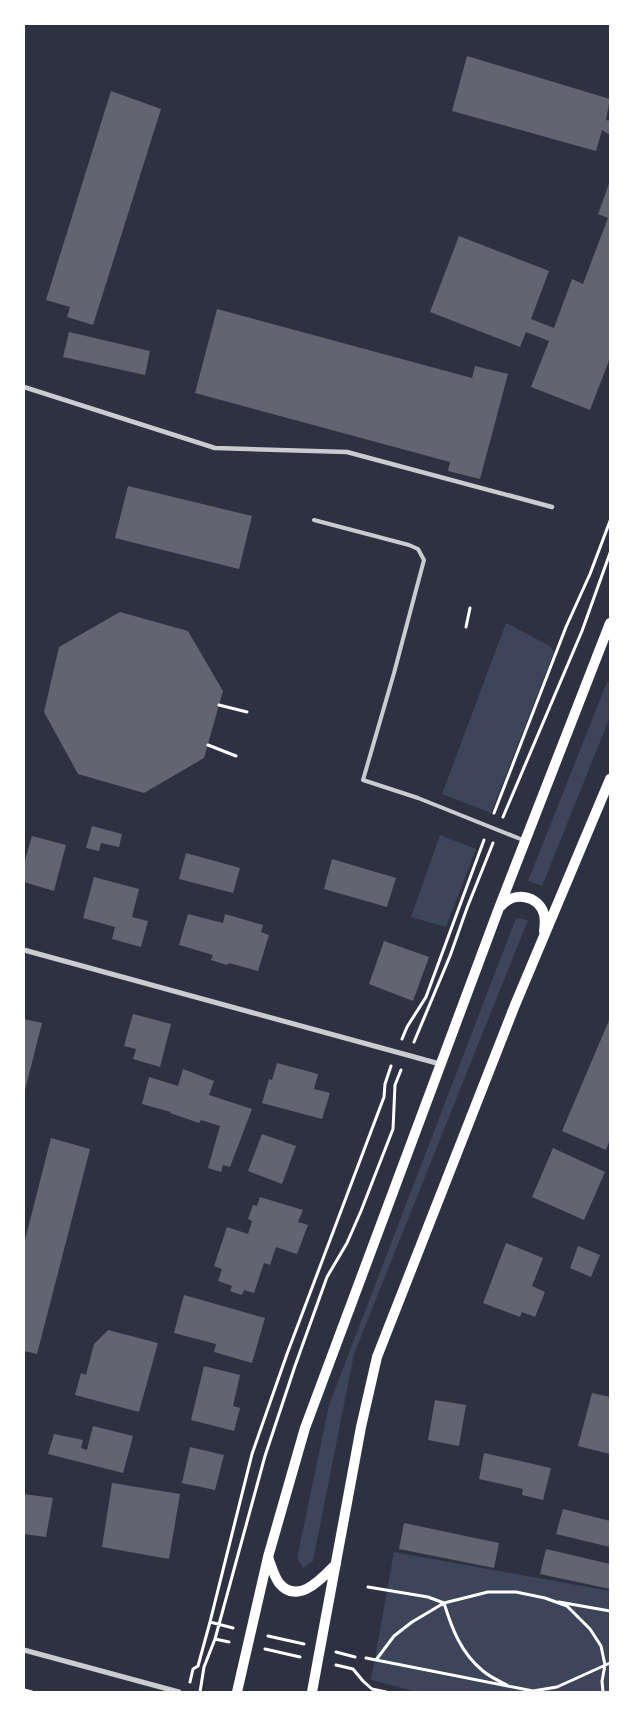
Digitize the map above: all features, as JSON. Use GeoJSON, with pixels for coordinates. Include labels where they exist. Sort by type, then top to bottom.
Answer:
{"type":"FeatureCollection","features":[{"type":"Feature","properties":{"kind":"main road"},"geometry":{"type":"LineString","coordinates":[[237,1692],[268,1557],[304,1428],[499,908],[610,622]]}},
{"type":"Feature","properties":{"kind":"main road"},"geometry":{"type":"LineString","coordinates":[[312,1692],[361,1427],[377,1357],[544,937],[610,779]]}},
{"type":"Feature","properties":{"kind":"main road"},"geometry":{"type":"LineString","coordinates":[[499,908],[511,898],[519,896],[528,897],[540,907],[544,914],[544,937]]}},
{"type":"Feature","properties":{"kind":"main road"},"geometry":{"type":"LineString","coordinates":[[268,1557],[279,1582],[288,1590],[304,1591],[314,1586],[336,1564]]}},
{"type":"Feature","properties":{"kind":"street"},"geometry":{"type":"LineString","coordinates":[[24,387],[215,448],[347,452],[552,507]]}},
{"type":"Feature","properties":{"kind":"street"},"geometry":{"type":"LineString","coordinates":[[24,950],[440,1064]]}},
{"type":"Feature","properties":{"kind":"street"},"geometry":{"type":"LineString","coordinates":[[24,1650],[179,1692]]}},
{"type":"Feature","properties":{"kind":"lane"},"geometry":{"type":"LineString","coordinates":[[314,520],[409,544],[418,549],[424,560],[394,673],[362,780],[418,798],[525,841]]}},
{"type":"Feature","properties":{"kind":"path"},"geometry":{"type":"LineString","coordinates":[[200,1692],[204,1667],[215,1639],[264,1456],[294,1366],[327,1277],[347,1243],[392,1129],[395,1085],[450,956],[498,831],[582,631],[610,553]]}},
{"type":"Feature","properties":{"kind":"path"},"geometry":{"type":"LineString","coordinates":[[466,627],[470,608]]}},
{"type":"Feature","properties":{"kind":"path"},"geometry":{"type":"LineString","coordinates":[[219,704],[247,712]]}},
{"type":"Feature","properties":{"kind":"path"},"geometry":{"type":"LineString","coordinates":[[208,745],[236,756]]}},
{"type":"Feature","properties":{"kind":"path"},"geometry":{"type":"LineString","coordinates":[[368,1587],[428,1597],[444,1603]]}},
{"type":"Feature","properties":{"kind":"path"},"geometry":{"type":"LineString","coordinates":[[376,1660],[394,1636],[412,1622],[444,1603],[488,1592],[516,1592],[610,1611]]}},
{"type":"Feature","properties":{"kind":"path"},"geometry":{"type":"LineString","coordinates":[[549,1600],[567,1606],[590,1629],[601,1646],[605,1665],[602,1681],[603,1692]]}},
{"type":"Feature","properties":{"kind":"path"},"geometry":{"type":"LineString","coordinates":[[444,1603],[454,1633],[464,1652],[484,1672],[510,1687]]}},
{"type":"Feature","properties":{"kind":"path"},"geometry":{"type":"LineString","coordinates":[[366,1658],[533,1692],[557,1687],[610,1663]]}},
{"type":"Feature","properties":{"kind":"path"},"geometry":{"type":"LineString","coordinates":[[24,1690],[32,1692]]}},
{"type":"Feature","properties":{"kind":"shaded area"},"geometry":{"type":"Polygon","coordinates":[[[506,623],[550,646],[554,652],[491,813],[442,794],[506,623]]]}},
{"type":"Feature","properties":{"kind":"shaded area"},"geometry":{"type":"Polygon","coordinates":[[[607,682],[610,683],[610,717],[542,886],[528,881],[607,682]]]}},
{"type":"Feature","properties":{"kind":"shaded area"},"geometry":{"type":"Polygon","coordinates":[[[440,835],[476,849],[446,927],[411,917],[440,835]]]}},
{"type":"Feature","properties":{"kind":"shaded area"},"geometry":{"type":"Polygon","coordinates":[[[516,918],[528,920],[354,1354],[313,1561],[303,1568],[297,1558],[329,1405],[516,918]]]}},
{"type":"Feature","properties":{"kind":"shaded area"},"geometry":{"type":"Polygon","coordinates":[[[394,1552],[610,1591],[610,1692],[417,1692],[371,1680],[394,1552]]]}},
{"type":"Feature","properties":{"kind":"building"},"geometry":{"type":"Polygon","coordinates":[[[467,56],[610,99],[606,120],[610,121],[610,135],[602,130],[596,151],[452,111],[467,56]]]}},
{"type":"Feature","properties":{"kind":"building"},"geometry":{"type":"Polygon","coordinates":[[[111,91],[161,109],[93,325],[67,317],[70,307],[46,300],[111,91]]]}},
{"type":"Feature","properties":{"kind":"building"},"geometry":{"type":"Polygon","coordinates":[[[610,181],[610,358],[590,410],[531,387],[549,341],[526,332],[520,347],[430,312],[459,236],[549,271],[531,319],[554,328],[572,279],[583,284],[608,218],[598,214],[610,181]]]}},
{"type":"Feature","properties":{"kind":"building"},"geometry":{"type":"Polygon","coordinates":[[[217,309],[472,378],[475,366],[508,374],[480,479],[448,471],[450,462],[195,393],[217,309]]]}},
{"type":"Feature","properties":{"kind":"building"},"geometry":{"type":"Polygon","coordinates":[[[69,332],[150,351],[145,375],[63,357],[69,332]]]}},
{"type":"Feature","properties":{"kind":"building"},"geometry":{"type":"Polygon","coordinates":[[[128,486],[252,516],[239,569],[115,538],[128,486]]]}},
{"type":"Feature","properties":{"kind":"building"},"geometry":{"type":"Polygon","coordinates":[[[120,612],[188,631],[223,691],[204,758],[144,793],[78,774],[44,712],[59,647],[120,612]]]}},
{"type":"Feature","properties":{"kind":"building"},"geometry":{"type":"Polygon","coordinates":[[[92,826],[122,834],[119,847],[101,843],[99,851],[86,848],[92,826]]]}},
{"type":"Feature","properties":{"kind":"building"},"geometry":{"type":"Polygon","coordinates":[[[32,836],[66,845],[54,891],[24,882],[24,864],[32,836]]]}},
{"type":"Feature","properties":{"kind":"building"},"geometry":{"type":"Polygon","coordinates":[[[186,853],[240,868],[233,893],[179,879],[186,853]]]}},
{"type":"Feature","properties":{"kind":"building"},"geometry":{"type":"Polygon","coordinates":[[[332,859],[396,878],[387,907],[324,889],[332,859]]]}},
{"type":"Feature","properties":{"kind":"building"},"geometry":{"type":"Polygon","coordinates":[[[94,877],[139,889],[132,917],[148,921],[141,947],[112,939],[115,927],[83,918],[94,877]]]}},
{"type":"Feature","properties":{"kind":"building"},"geometry":{"type":"Polygon","coordinates":[[[188,914],[223,923],[225,914],[263,925],[261,932],[269,935],[258,971],[211,960],[213,955],[179,945],[188,914]]]}},
{"type":"Feature","properties":{"kind":"building"},"geometry":{"type":"Polygon","coordinates":[[[384,941],[429,957],[413,1001],[369,984],[384,941]]]}},
{"type":"Feature","properties":{"kind":"building"},"geometry":{"type":"Polygon","coordinates":[[[133,1014],[171,1024],[160,1067],[133,1059],[136,1049],[124,1046],[133,1014]]]}},
{"type":"Feature","properties":{"kind":"building"},"geometry":{"type":"Polygon","coordinates":[[[610,1018],[610,1139],[606,1150],[562,1131],[610,1018]]]}},
{"type":"Feature","properties":{"kind":"building"},"geometry":{"type":"Polygon","coordinates":[[[24,1019],[42,1023],[24,1094],[24,1019]]]}},
{"type":"Feature","properties":{"kind":"building"},"geometry":{"type":"Polygon","coordinates":[[[277,1063],[318,1074],[314,1089],[330,1093],[322,1119],[262,1103],[269,1079],[272,1080],[277,1063]]]}},
{"type":"Feature","properties":{"kind":"building"},"geometry":{"type":"Polygon","coordinates":[[[183,1069],[214,1081],[209,1095],[252,1109],[230,1167],[223,1165],[221,1172],[208,1168],[220,1126],[201,1120],[199,1123],[171,1112],[142,1104],[149,1077],[178,1086],[183,1069]]]}},
{"type":"Feature","properties":{"kind":"building"},"geometry":{"type":"Polygon","coordinates":[[[262,1134],[296,1146],[282,1184],[248,1171],[262,1134]]]}},
{"type":"Feature","properties":{"kind":"building"},"geometry":{"type":"Polygon","coordinates":[[[51,1138],[90,1149],[37,1354],[24,1351],[24,1244],[51,1138]]]}},
{"type":"Feature","properties":{"kind":"building"},"geometry":{"type":"Polygon","coordinates":[[[553,1148],[605,1172],[584,1220],[532,1197],[553,1148]]]}},
{"type":"Feature","properties":{"kind":"building"},"geometry":{"type":"Polygon","coordinates":[[[260,1197],[303,1210],[298,1222],[308,1225],[297,1254],[276,1247],[270,1265],[264,1263],[254,1293],[244,1290],[242,1295],[230,1291],[232,1286],[218,1281],[222,1269],[214,1266],[227,1227],[248,1234],[252,1221],[248,1219],[253,1205],[257,1206],[260,1197]]]}},
{"type":"Feature","properties":{"kind":"building"},"geometry":{"type":"Polygon","coordinates":[[[506,1243],[543,1258],[532,1286],[545,1292],[535,1317],[522,1312],[520,1317],[483,1303],[506,1243]]]}},
{"type":"Feature","properties":{"kind":"building"},"geometry":{"type":"Polygon","coordinates":[[[578,1246],[600,1255],[591,1277],[570,1268],[578,1246]]]}},
{"type":"Feature","properties":{"kind":"building"},"geometry":{"type":"Polygon","coordinates":[[[184,1295],[265,1318],[252,1363],[214,1352],[216,1344],[174,1333],[184,1295]]]}},
{"type":"Feature","properties":{"kind":"building"},"geometry":{"type":"Polygon","coordinates":[[[108,1330],[158,1343],[139,1412],[75,1395],[81,1373],[86,1375],[94,1344],[108,1330]]]}},
{"type":"Feature","properties":{"kind":"building"},"geometry":{"type":"Polygon","coordinates":[[[204,1366],[240,1375],[233,1406],[240,1408],[234,1431],[191,1420],[204,1366]]]}},
{"type":"Feature","properties":{"kind":"building"},"geometry":{"type":"Polygon","coordinates":[[[592,1393],[610,1397],[610,1454],[578,1446],[592,1393]]]}},
{"type":"Feature","properties":{"kind":"building"},"geometry":{"type":"Polygon","coordinates":[[[435,1400],[466,1405],[459,1446],[428,1440],[435,1400]]]}},
{"type":"Feature","properties":{"kind":"building"},"geometry":{"type":"Polygon","coordinates":[[[93,1426],[133,1436],[123,1473],[48,1454],[54,1434],[83,1440],[81,1448],[87,1450],[93,1426]]]}},
{"type":"Feature","properties":{"kind":"building"},"geometry":{"type":"Polygon","coordinates":[[[190,1447],[224,1455],[215,1490],[182,1483],[190,1447]]]}},
{"type":"Feature","properties":{"kind":"building"},"geometry":{"type":"Polygon","coordinates":[[[484,1453],[551,1468],[543,1500],[522,1495],[523,1489],[479,1479],[484,1453]]]}},
{"type":"Feature","properties":{"kind":"building"},"geometry":{"type":"Polygon","coordinates":[[[112,1483],[180,1494],[169,1559],[102,1547],[112,1483]]]}},
{"type":"Feature","properties":{"kind":"building"},"geometry":{"type":"Polygon","coordinates":[[[24,1494],[53,1498],[46,1537],[24,1534],[24,1494]]]}},
{"type":"Feature","properties":{"kind":"building"},"geometry":{"type":"Polygon","coordinates":[[[563,1509],[610,1521],[610,1547],[556,1534],[563,1509]]]}},
{"type":"Feature","properties":{"kind":"building"},"geometry":{"type":"Polygon","coordinates":[[[404,1523],[499,1543],[494,1568],[399,1549],[404,1523]]]}},
{"type":"Feature","properties":{"kind":"building"},"geometry":{"type":"Polygon","coordinates":[[[546,1549],[610,1564],[610,1589],[540,1574],[546,1549]]]}}]}
